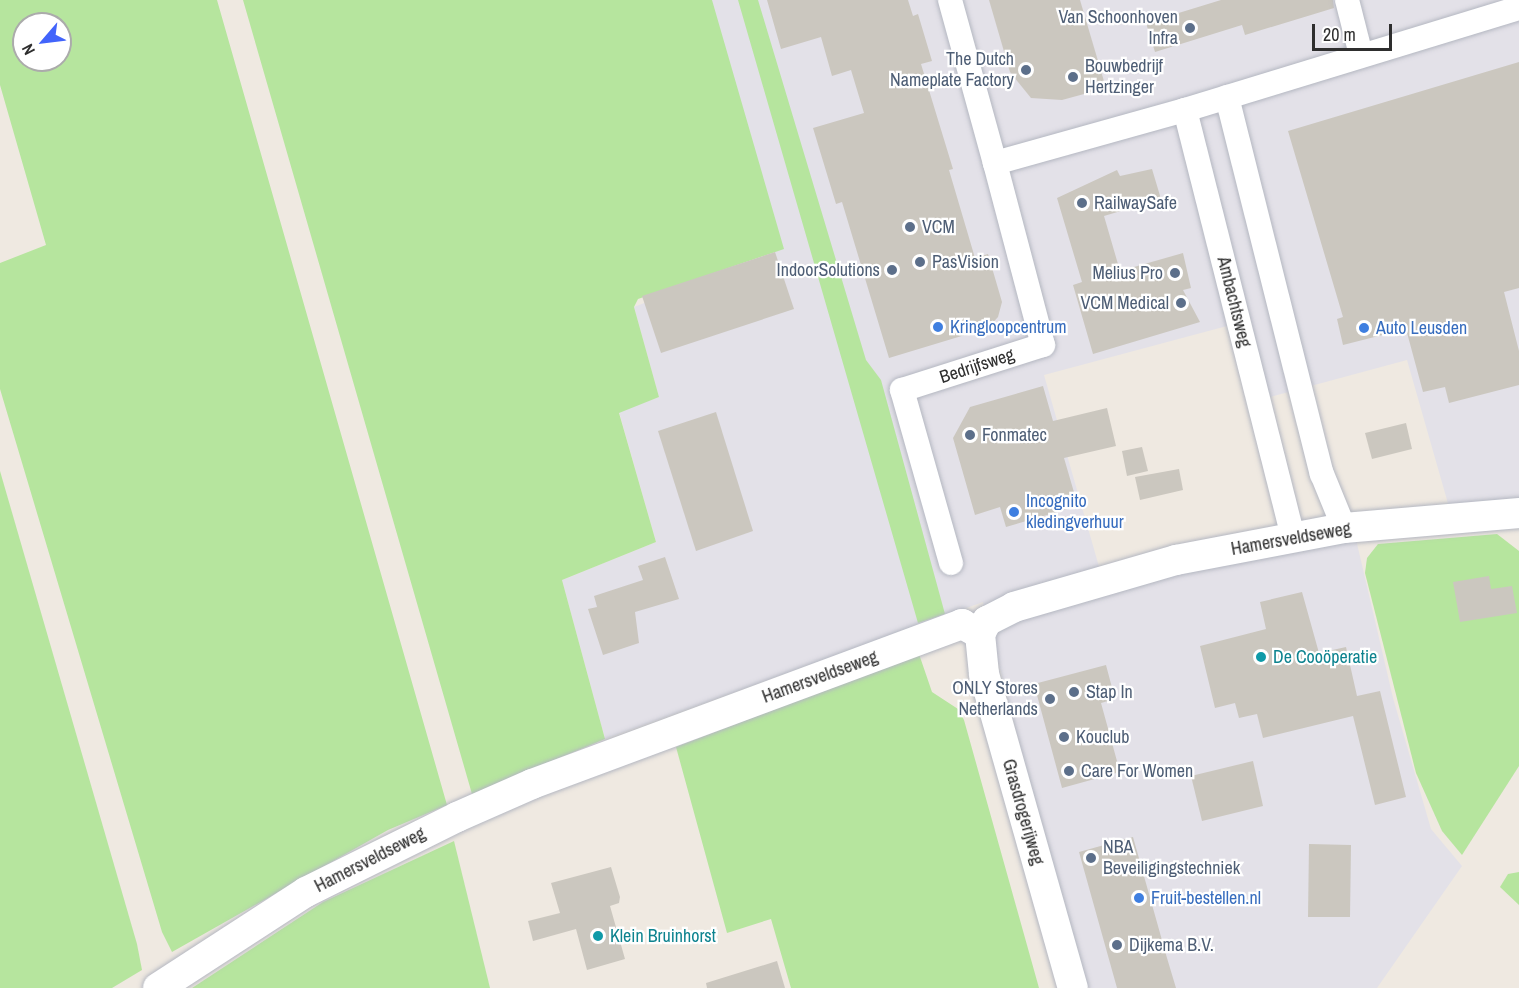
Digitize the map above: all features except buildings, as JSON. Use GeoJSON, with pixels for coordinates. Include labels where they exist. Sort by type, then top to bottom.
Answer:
{"type":"FeatureCollection","features":[{"type":"Feature","properties":{"kind":"street","name":"Bedrijfsweg"},"geometry":{"type":"LineString","coordinates":[[950,0],[1043,345],[902,390],[951,562]]}},
{"type":"Feature","properties":{"kind":"street"},"geometry":{"type":"LineString","coordinates":[[1347,0],[1361,56]]}},
{"type":"Feature","properties":{"kind":"street"},"geometry":{"type":"LineString","coordinates":[[995,163],[1185,110],[1519,8]]}},
{"type":"Feature","properties":{"kind":"street"},"geometry":{"type":"LineString","coordinates":[[1227,97],[1322,474],[1344,528]]}},
{"type":"Feature","properties":{"kind":"street","name":"Ambachtsweg"},"geometry":{"type":"LineString","coordinates":[[1185,110],[1293,537]]}},
{"type":"Feature","properties":{"kind":"street","name":"Hamersveldseweg"},"geometry":{"type":"LineString","coordinates":[[158,988],[306,892],[468,812],[532,784],[962,624],[980,634],[987,621],[1014,607],[1128,572],[1293,537],[1344,528],[1519,513]]}},
{"type":"Feature","properties":{"kind":"street","name":"Grasdrogerijweg"},"geometry":{"type":"LineString","coordinates":[[980,634],[984,674],[1074,988]]}},
{"type":"Feature","properties":{"kind":"shaded area"},"geometry":{"type":"Polygon","coordinates":[[[709,0],[1519,0],[1519,506],[1449,507],[1407,360],[1248,403],[1227,326],[1044,375],[1100,570],[1355,535],[1393,698],[1431,829],[1462,866],[1377,988],[1082,988],[983,602],[605,739],[562,580],[656,542],[619,412],[659,397],[634,307],[775,252],[709,0]]]}},
{"type":"Feature","properties":{"kind":"green space"},"geometry":{"type":"Polygon","coordinates":[[[0,0],[217,0],[447,805],[388,830],[172,952],[162,932],[0,389],[0,263],[46,245],[0,85],[0,0]]]}},
{"type":"Feature","properties":{"kind":"green space"},"geometry":{"type":"Polygon","coordinates":[[[243,0],[712,0],[784,249],[638,299],[634,307],[659,397],[619,413],[656,542],[562,580],[605,739],[472,794],[243,0]]]}},
{"type":"Feature","properties":{"kind":"green space"},"geometry":{"type":"Polygon","coordinates":[[[738,0],[758,0],[866,360],[881,380],[945,614],[918,623],[738,0]]]}},
{"type":"Feature","properties":{"kind":"green space"},"geometry":{"type":"Polygon","coordinates":[[[0,471],[137,944],[142,970],[112,988],[0,988],[0,471]]]}},
{"type":"Feature","properties":{"kind":"green space"},"geometry":{"type":"Polygon","coordinates":[[[1497,534],[1519,551],[1519,766],[1462,855],[1442,831],[1416,773],[1365,573],[1367,558],[1378,544],[1497,534]]]}},
{"type":"Feature","properties":{"kind":"green space"},"geometry":{"type":"Polygon","coordinates":[[[919,654],[932,692],[958,709],[964,720],[1039,988],[791,988],[771,919],[727,933],[676,747],[919,654]]]}},
{"type":"Feature","properties":{"kind":"green space"},"geometry":{"type":"Polygon","coordinates":[[[454,841],[490,988],[192,988],[323,902],[454,841]]]}},
{"type":"Feature","properties":{"kind":"green space"},"geometry":{"type":"Polygon","coordinates":[[[1519,872],[1519,905],[1500,887],[1508,874],[1519,872]]]}},
{"type":"Feature","properties":{"kind":"place","name":"Van Schoonhoven Infra"},"geometry":{"type":"Point","coordinates":[1190,28]}},
{"type":"Feature","properties":{"kind":"place","name":"The Dutch Nameplate Factory"},"geometry":{"type":"Point","coordinates":[1026,70]}},
{"type":"Feature","properties":{"kind":"place","name":"Bouwbedrijf Hertzinger"},"geometry":{"type":"Point","coordinates":[1073,77]}},
{"type":"Feature","properties":{"kind":"place","name":"RailwaySafe"},"geometry":{"type":"Point","coordinates":[1082,203]}},
{"type":"Feature","properties":{"kind":"place","name":"VCM"},"geometry":{"type":"Point","coordinates":[910,227]}},
{"type":"Feature","properties":{"kind":"place","name":"PasVision"},"geometry":{"type":"Point","coordinates":[920,262]}},
{"type":"Feature","properties":{"kind":"place","name":"IndoorSolutions"},"geometry":{"type":"Point","coordinates":[892,270]}},
{"type":"Feature","properties":{"kind":"place","name":"Melius Pro"},"geometry":{"type":"Point","coordinates":[1175,273]}},
{"type":"Feature","properties":{"kind":"place","name":"VCM Medical"},"geometry":{"type":"Point","coordinates":[1181,303]}},
{"type":"Feature","properties":{"kind":"place","name":"Kringloopcentrum"},"geometry":{"type":"Point","coordinates":[938,327]}},
{"type":"Feature","properties":{"kind":"place","name":"Auto Leusden"},"geometry":{"type":"Point","coordinates":[1364,328]}},
{"type":"Feature","properties":{"kind":"place","name":"Fonmatec"},"geometry":{"type":"Point","coordinates":[970,435]}},
{"type":"Feature","properties":{"kind":"place","name":"Incognito kledingverhuur"},"geometry":{"type":"Point","coordinates":[1014,512]}},
{"type":"Feature","properties":{"kind":"place","name":"De Cooöperatie"},"geometry":{"type":"Point","coordinates":[1261,657]}},
{"type":"Feature","properties":{"kind":"place","name":"Stap In"},"geometry":{"type":"Point","coordinates":[1074,692]}},
{"type":"Feature","properties":{"kind":"place","name":"ONLY Stores Netherlands"},"geometry":{"type":"Point","coordinates":[1050,699]}},
{"type":"Feature","properties":{"kind":"place","name":"Kouclub"},"geometry":{"type":"Point","coordinates":[1064,737]}},
{"type":"Feature","properties":{"kind":"place","name":"Care For Women"},"geometry":{"type":"Point","coordinates":[1069,771]}},
{"type":"Feature","properties":{"kind":"place","name":"NBA Beveiligingstechniek"},"geometry":{"type":"Point","coordinates":[1091,858]}},
{"type":"Feature","properties":{"kind":"place","name":"Fruit-bestellen.nl"},"geometry":{"type":"Point","coordinates":[1139,898]}},
{"type":"Feature","properties":{"kind":"place","name":"Klein Bruinhorst"},"geometry":{"type":"Point","coordinates":[598,936]}},
{"type":"Feature","properties":{"kind":"place","name":"Dijkema B.V."},"geometry":{"type":"Point","coordinates":[1117,945]}}]}
